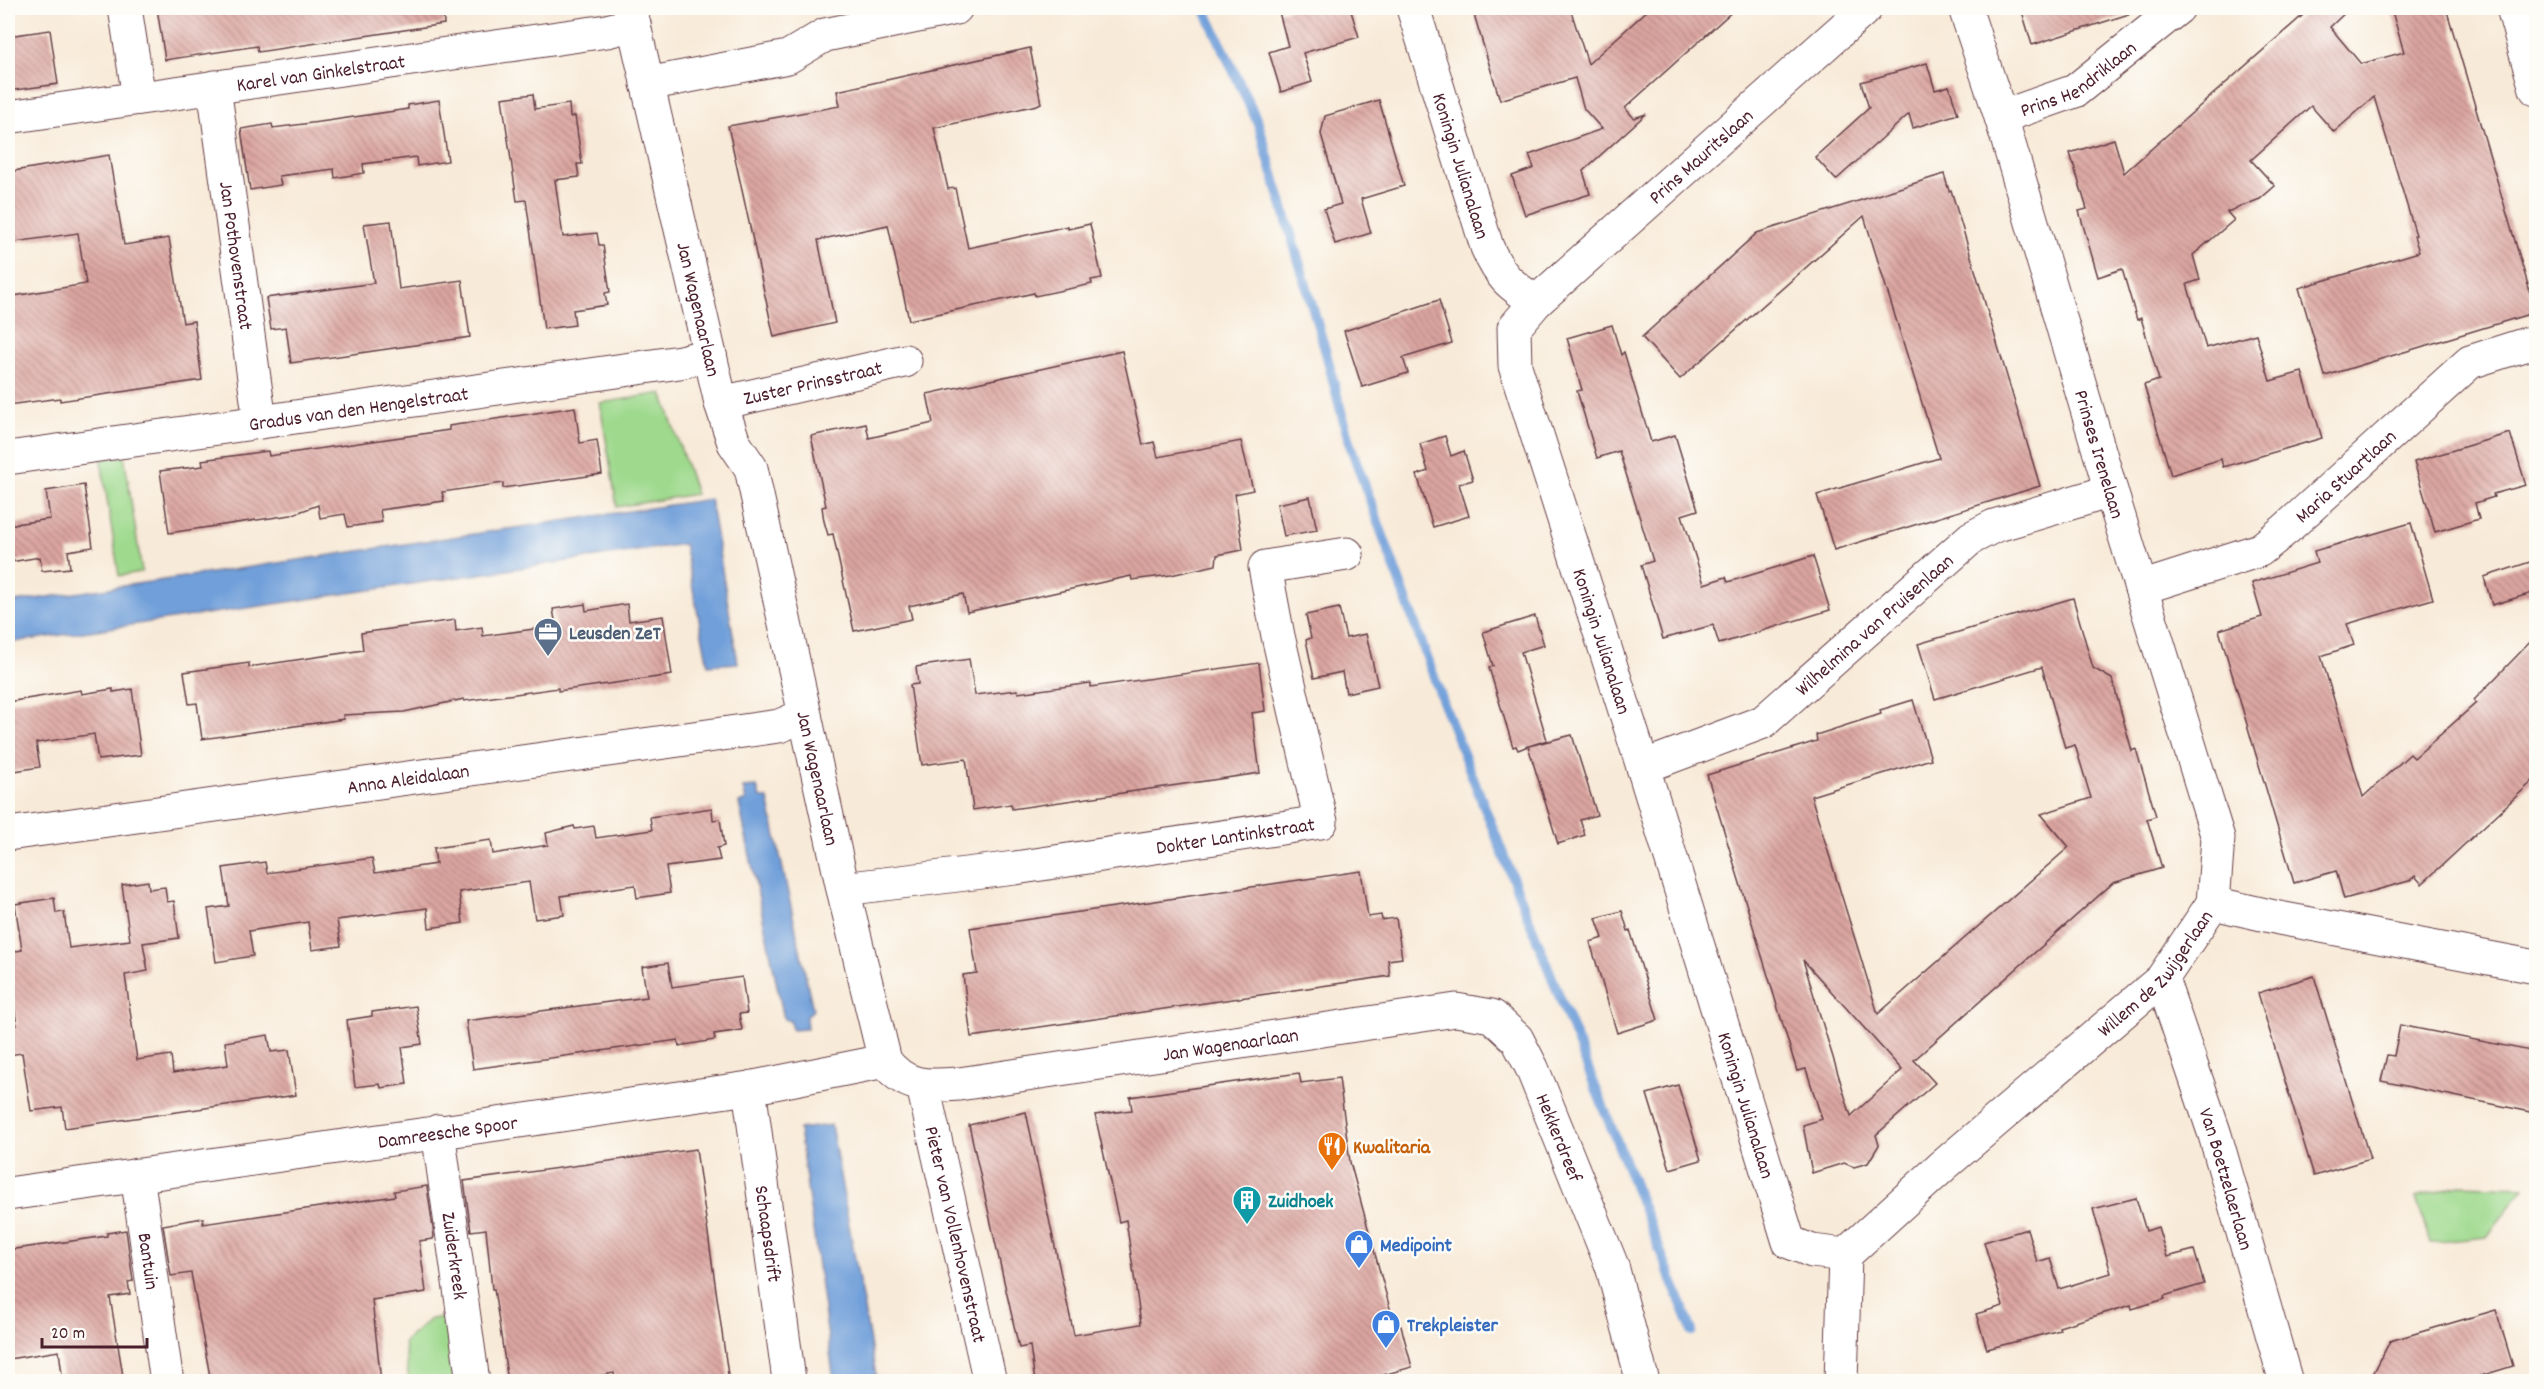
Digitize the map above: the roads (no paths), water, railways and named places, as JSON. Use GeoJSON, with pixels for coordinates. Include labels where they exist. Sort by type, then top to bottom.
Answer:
{"type":"FeatureCollection","features":[{"type":"Feature","properties":{"kind":"street"},"geometry":{"type":"LineString","coordinates":[[125,8],[139,98]]}},
{"type":"Feature","properties":{"kind":"street"},"geometry":{"type":"LineString","coordinates":[[647,84],[788,57],[825,35],[956,8]]}},
{"type":"Feature","properties":{"kind":"street","name":"Koningin Julianalaan"},"geometry":{"type":"LineString","coordinates":[[1413,8],[1487,247],[1497,269],[1516,289],[1536,302],[1514,328],[1515,366],[1643,767],[1789,1242],[1812,1251],[1845,1255]]}},
{"type":"Feature","properties":{"kind":"street","name":"Prins Mauritslaan"},"geometry":{"type":"LineString","coordinates":[[1536,302],[1866,8]]}},
{"type":"Feature","properties":{"kind":"street","name":"Prinses Irenelaan"},"geometry":{"type":"LineString","coordinates":[[1965,8],[2001,117],[2111,491],[2218,838],[2213,903]]}},
{"type":"Feature","properties":{"kind":"street","name":"Prins Hendriklaan"},"geometry":{"type":"LineString","coordinates":[[2001,117],[2075,91],[2178,8]]}},
{"type":"Feature","properties":{"kind":"street"},"geometry":{"type":"LineString","coordinates":[[2512,8],[2536,89]]}},
{"type":"Feature","properties":{"kind":"street","name":"Karel van Ginkelstraat"},"geometry":{"type":"LineString","coordinates":[[8,117],[607,31],[632,16]]}},
{"type":"Feature","properties":{"kind":"street","name":"Jan Wagenaarlaan"},"geometry":{"type":"LineString","coordinates":[[632,16],[721,403],[734,443],[751,468],[843,890],[885,1062],[897,1076],[923,1086],[959,1084],[1376,1021]]}},
{"type":"Feature","properties":{"kind":"street","name":"Jan Pothovenstraat"},"geometry":{"type":"LineString","coordinates":[[214,87],[260,422]]}},
{"type":"Feature","properties":{"kind":"street","name":"Maria Stuartlaan"},"geometry":{"type":"LineString","coordinates":[[2141,588],[2260,550],[2286,530],[2470,362],[2536,341]]}},
{"type":"Feature","properties":{"kind":"street","name":"Gradus van den Hengelstraat"},"geometry":{"type":"LineString","coordinates":[[8,458],[680,362],[710,355]]}},
{"type":"Feature","properties":{"kind":"street","name":"Zuster Prinsstraat"},"geometry":{"type":"LineString","coordinates":[[721,403],[905,361]]}},
{"type":"Feature","properties":{"kind":"street","name":"Wilhelmina van Pruisenlaan"},"geometry":{"type":"LineString","coordinates":[[1643,767],[1763,722],[1971,538],[1994,526],[2111,491]]}},
{"type":"Feature","properties":{"kind":"street","name":"Dokter Lantinkstraat"},"geometry":{"type":"LineString","coordinates":[[843,890],[1026,866],[1321,822],[1278,636],[1265,567],[1347,554]]}},
{"type":"Feature","properties":{"kind":"street","name":"Anna Aleidalaan"},"geometry":{"type":"LineString","coordinates":[[8,834],[779,726],[805,715]]}},
{"type":"Feature","properties":{"kind":"street","name":"Willem de Zwijgerlaan"},"geometry":{"type":"LineString","coordinates":[[1845,1255],[1944,1166],[2162,979],[2213,903],[2279,918],[2536,967]]}},
{"type":"Feature","properties":{"kind":"street","name":"Van Boetzelaerlaan"},"geometry":{"type":"LineString","coordinates":[[2162,979],[2215,1135],[2286,1382]]}},
{"type":"Feature","properties":{"kind":"street","name":"Hekkerdreef"},"geometry":{"type":"LineString","coordinates":[[1376,1021],[1456,1010],[1492,1016],[1517,1039],[1532,1068],[1612,1266],[1643,1382]]}},
{"type":"Feature","properties":{"kind":"street","name":"Damreesche Spoor"},"geometry":{"type":"LineString","coordinates":[[8,1194],[750,1088],[885,1062]]}},
{"type":"Feature","properties":{"kind":"street","name":"Pieter van Vollenhovenstraat"},"geometry":{"type":"LineString","coordinates":[[923,1086],[990,1382]]}},
{"type":"Feature","properties":{"kind":"street","name":"Schaapsdrift"},"geometry":{"type":"LineString","coordinates":[[750,1088],[789,1380]]}},
{"type":"Feature","properties":{"kind":"street","name":"Zuiderkreek"},"geometry":{"type":"LineString","coordinates":[[438,1131],[473,1382]]}},
{"type":"Feature","properties":{"kind":"street","name":"Bantuin"},"geometry":{"type":"LineString","coordinates":[[136,1175],[167,1382]]}},
{"type":"Feature","properties":{"kind":"street"},"geometry":{"type":"LineString","coordinates":[[1841,1382],[1845,1255]]}},
{"type":"Feature","properties":{"kind":"water"},"geometry":{"type":"Polygon","coordinates":[[[710,499],[738,663],[708,665],[684,544],[8,643],[8,603],[710,499]]]}},
{"type":"Feature","properties":{"kind":"water"},"geometry":{"type":"Polygon","coordinates":[[[757,787],[760,797],[768,799],[813,1010],[806,1017],[807,1029],[792,1030],[790,1021],[784,1019],[739,803],[746,800],[743,788],[757,787]]]}},
{"type":"Feature","properties":{"kind":"water"},"geometry":{"type":"Polygon","coordinates":[[[831,1125],[877,1381],[834,1381],[799,1129],[831,1125]]]}},
{"type":"Feature","properties":{"kind":"waterway"},"geometry":{"type":"LineString","coordinates":[[1204,8],[1258,123],[1326,353],[1349,442],[1446,710],[1692,1331]]}},
{"type":"Feature","properties":{"kind":"place","name":"Leusden ZeT"},"geometry":{"type":"Point","coordinates":[548,658]}},
{"type":"Feature","properties":{"kind":"place","name":"Kwalitaria"},"geometry":{"type":"Point","coordinates":[1332,1172]}},
{"type":"Feature","properties":{"kind":"place","name":"Zuidhoek"},"geometry":{"type":"Point","coordinates":[1247,1226]}},
{"type":"Feature","properties":{"kind":"place","name":"Medipoint"},"geometry":{"type":"Point","coordinates":[1359,1270]}},
{"type":"Feature","properties":{"kind":"place","name":"Trekpleister"},"geometry":{"type":"Point","coordinates":[1386,1350]}}]}
